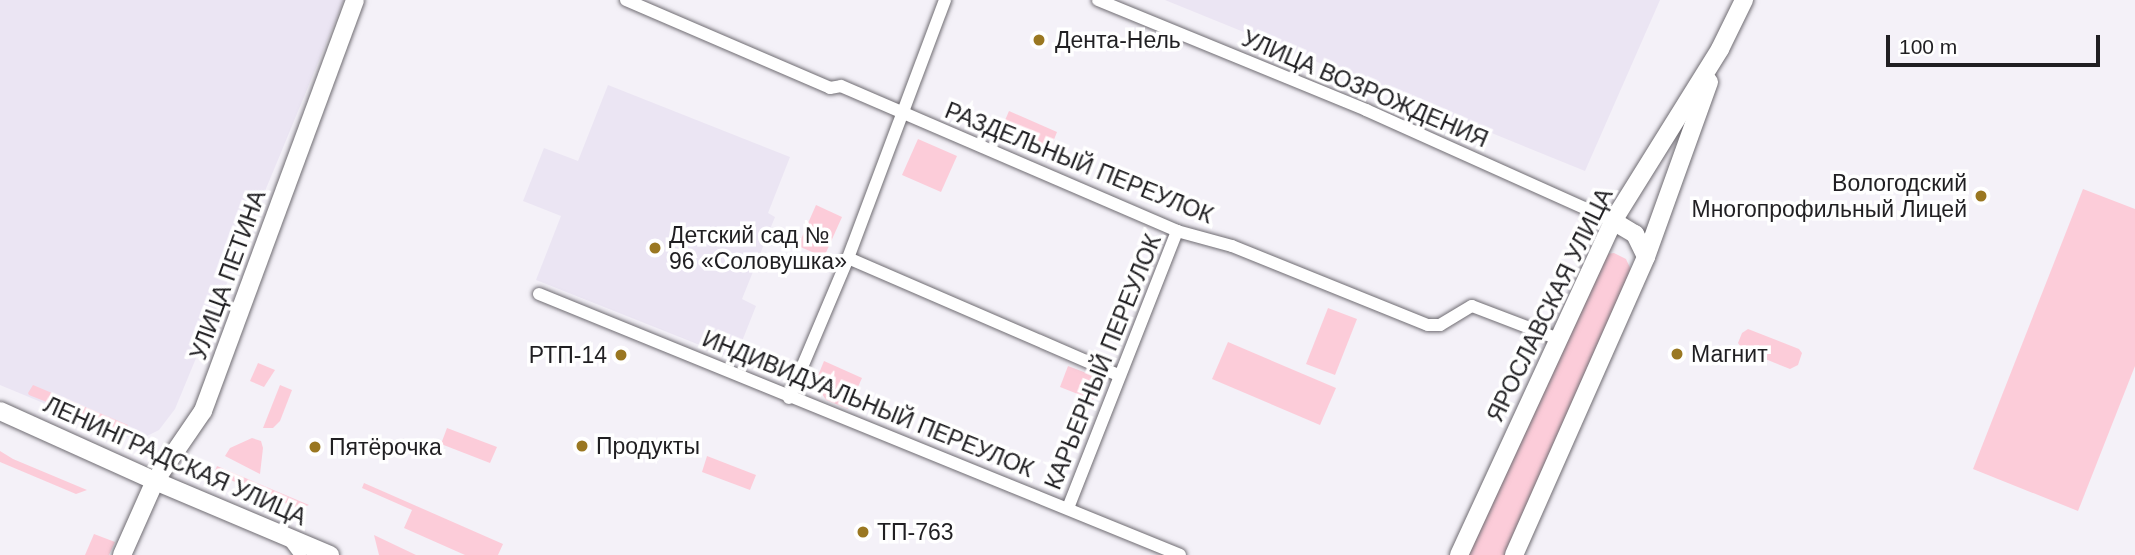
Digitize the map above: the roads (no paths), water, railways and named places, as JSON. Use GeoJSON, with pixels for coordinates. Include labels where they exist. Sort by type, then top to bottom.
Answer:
{"type":"FeatureCollection","features":[{"type":"Feature","properties":{"kind":"street","name":"УЛИЦА ПЕТИНА"},"geometry":{"type":"LineString","coordinates":[[122,555],[155,481],[203,411],[355,0]]}},
{"type":"Feature","properties":{"kind":"street","name":"РАЗДЕЛЬНЫЙ ПЕРЕУЛОК"},"geometry":{"type":"LineString","coordinates":[[625,0],[830,88],[841,86],[1177,231],[1232,246],[1428,325],[1440,325],[1472,306],[1556,338]]}},
{"type":"Feature","properties":{"kind":"street"},"geometry":{"type":"LineString","coordinates":[[789,398],[848,258],[945,0]]}},
{"type":"Feature","properties":{"kind":"street","name":"УЛИЦА ВОЗРОЖДЕНИЯ"},"geometry":{"type":"LineString","coordinates":[[1098,0],[1366,110],[1613,221]]}},
{"type":"Feature","properties":{"kind":"street","name":"ЯРОСЛАВСКАЯ УЛИЦА"},"geometry":{"type":"LineString","coordinates":[[1459,555],[1556,338],[1613,221],[1720,49],[1744,0]]}},
{"type":"Feature","properties":{"kind":"street","name":"ЯРОСЛАВСКАЯ УЛИЦА"},"geometry":{"type":"LineString","coordinates":[[1514,555],[1646,257],[1720,49]]}},
{"type":"Feature","properties":{"kind":"street"},"geometry":{"type":"LineString","coordinates":[[1613,221],[1635,234],[1646,257]]}},
{"type":"Feature","properties":{"kind":"street","name":"КАРЬЕРНЫЙ ПЕРЕУЛОК"},"geometry":{"type":"LineString","coordinates":[[1068,508],[1177,231]]}},
{"type":"Feature","properties":{"kind":"street"},"geometry":{"type":"LineString","coordinates":[[848,258],[1119,375]]}},
{"type":"Feature","properties":{"kind":"street","name":"ИНДИВИДУАЛЬНЫЙ ПЕРЕУЛОК"},"geometry":{"type":"LineString","coordinates":[[539,294],[1180,555]]}},
{"type":"Feature","properties":{"kind":"street","name":"ЛЕНИНГРАДСКАЯ УЛИЦА"},"geometry":{"type":"LineString","coordinates":[[0,411],[155,481],[330,555]]}},
{"type":"Feature","properties":{"kind":"street"},"geometry":{"type":"LineString","coordinates":[[288,538],[301,555]]}},
{"type":"Feature","properties":{"kind":"place","name":"Дента-Нель"},"geometry":{"type":"Point","coordinates":[1039,40]}},
{"type":"Feature","properties":{"kind":"place","name":"Вологодский Многопрофильный Лицей"},"geometry":{"type":"Point","coordinates":[1981,196]}},
{"type":"Feature","properties":{"kind":"place","name":"Детский сад № 96 «Соловушка»"},"geometry":{"type":"Point","coordinates":[655,248]}},
{"type":"Feature","properties":{"kind":"place","name":"Магнит"},"geometry":{"type":"Point","coordinates":[1677,354]}},
{"type":"Feature","properties":{"kind":"place","name":"РТП-14"},"geometry":{"type":"Point","coordinates":[621,355]}},
{"type":"Feature","properties":{"kind":"place","name":"Продукты"},"geometry":{"type":"Point","coordinates":[582,446]}},
{"type":"Feature","properties":{"kind":"place","name":"Пятёрочка"},"geometry":{"type":"Point","coordinates":[315,447]}},
{"type":"Feature","properties":{"kind":"place","name":"ТП-763"},"geometry":{"type":"Point","coordinates":[863,532]}}]}
